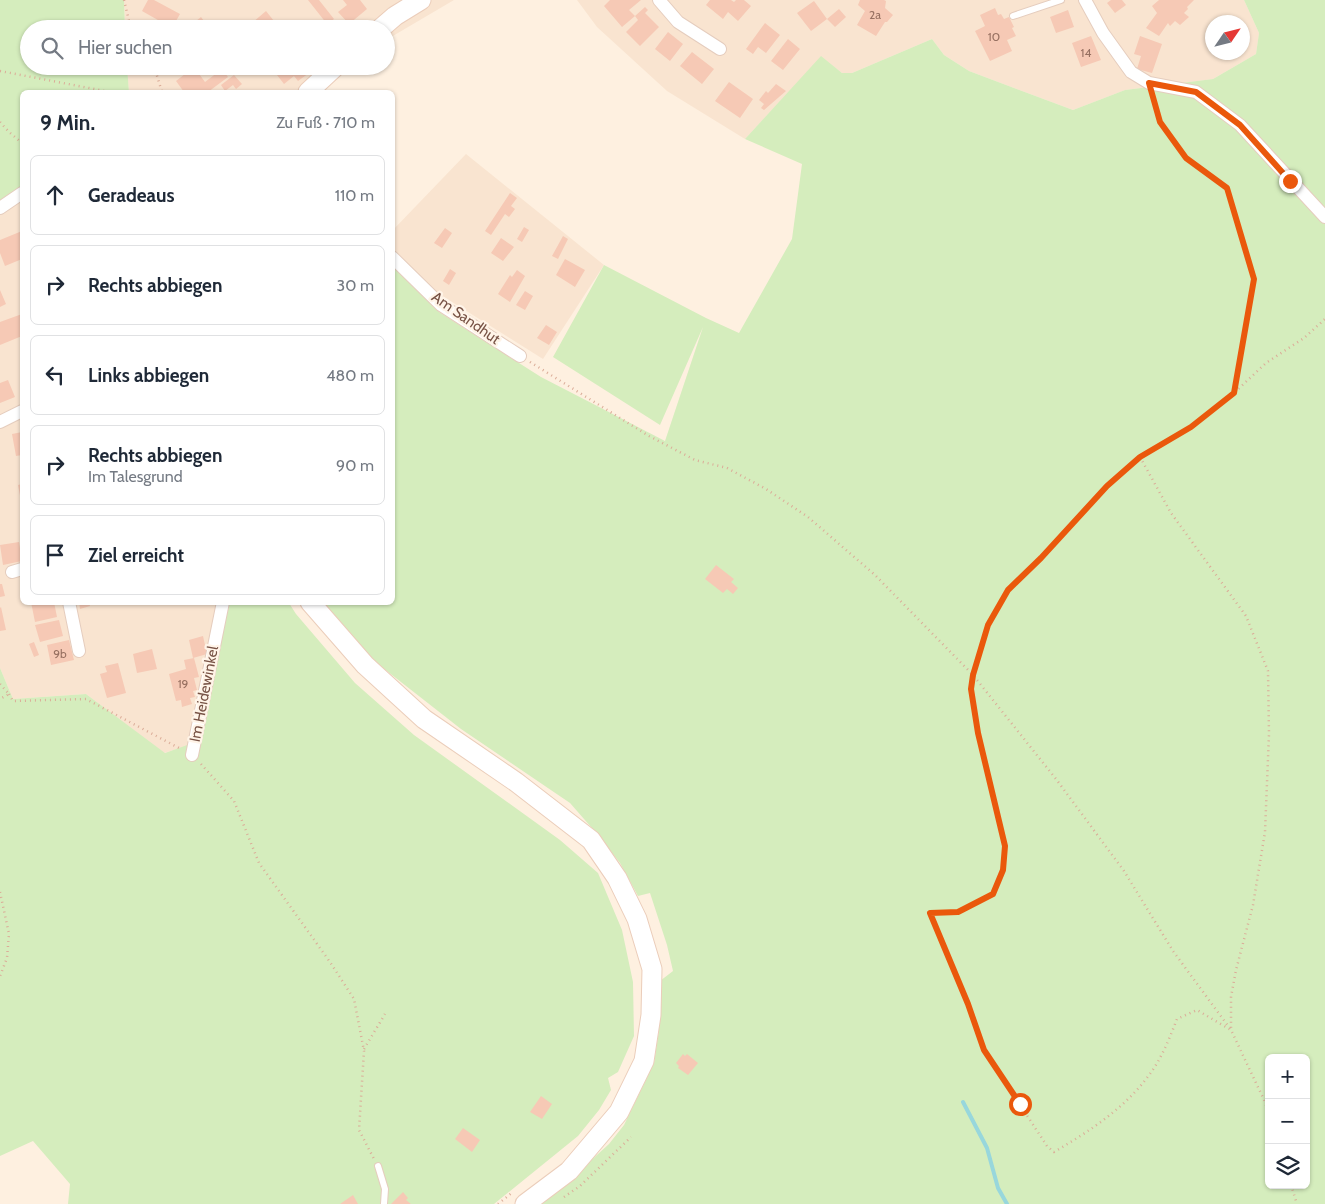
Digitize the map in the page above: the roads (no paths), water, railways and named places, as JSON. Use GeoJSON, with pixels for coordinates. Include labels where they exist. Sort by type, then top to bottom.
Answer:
{"type":"FeatureCollection","features":[{"type":"Feature","properties":{"kind":"street"},"geometry":{"type":"LineString","coordinates":[[390,20],[421,0]]}},
{"type":"Feature","properties":{"kind":"street"},"geometry":{"type":"LineString","coordinates":[[659,0],[678,22],[720,49]]}},
{"type":"Feature","properties":{"kind":"street"},"geometry":{"type":"LineString","coordinates":[[1085,0],[1103,34],[1131,72],[1149,83],[1196,92],[1240,125],[1325,217]]}},
{"type":"Feature","properties":{"kind":"street"},"geometry":{"type":"LineString","coordinates":[[310,90],[326,75]]}},
{"type":"Feature","properties":{"kind":"street"},"geometry":{"type":"LineString","coordinates":[[0,208],[20,194]]}},
{"type":"Feature","properties":{"kind":"street","name":"Am Sandhut"},"geometry":{"type":"LineString","coordinates":[[395,260],[441,305],[520,356]]}},
{"type":"Feature","properties":{"kind":"street"},"geometry":{"type":"LineString","coordinates":[[0,422],[20,413]]}},
{"type":"Feature","properties":{"kind":"street"},"geometry":{"type":"LineString","coordinates":[[70,605],[79,651]]}},
{"type":"Feature","properties":{"kind":"street","name":"Im Heidewinkel"},"geometry":{"type":"LineString","coordinates":[[192,755],[222,605]]}},
{"type":"Feature","properties":{"kind":"street"},"geometry":{"type":"LineString","coordinates":[[312,605],[365,665],[424,719],[516,782],[592,840],[617,878],[637,919],[652,969],[651,1015],[644,1061],[619,1112],[569,1170],[520,1197]]}},
{"type":"Feature","properties":{"kind":"lane"},"geometry":{"type":"LineString","coordinates":[[1013,16],[1061,0]]}},
{"type":"Feature","properties":{"kind":"lane"},"geometry":{"type":"LineString","coordinates":[[378,1166],[385,1189],[384,1204]]}},
{"type":"Feature","properties":{"kind":"waterway"},"geometry":{"type":"LineString","coordinates":[[963,1102],[987,1148],[998,1188],[1007,1204]]}}]}
